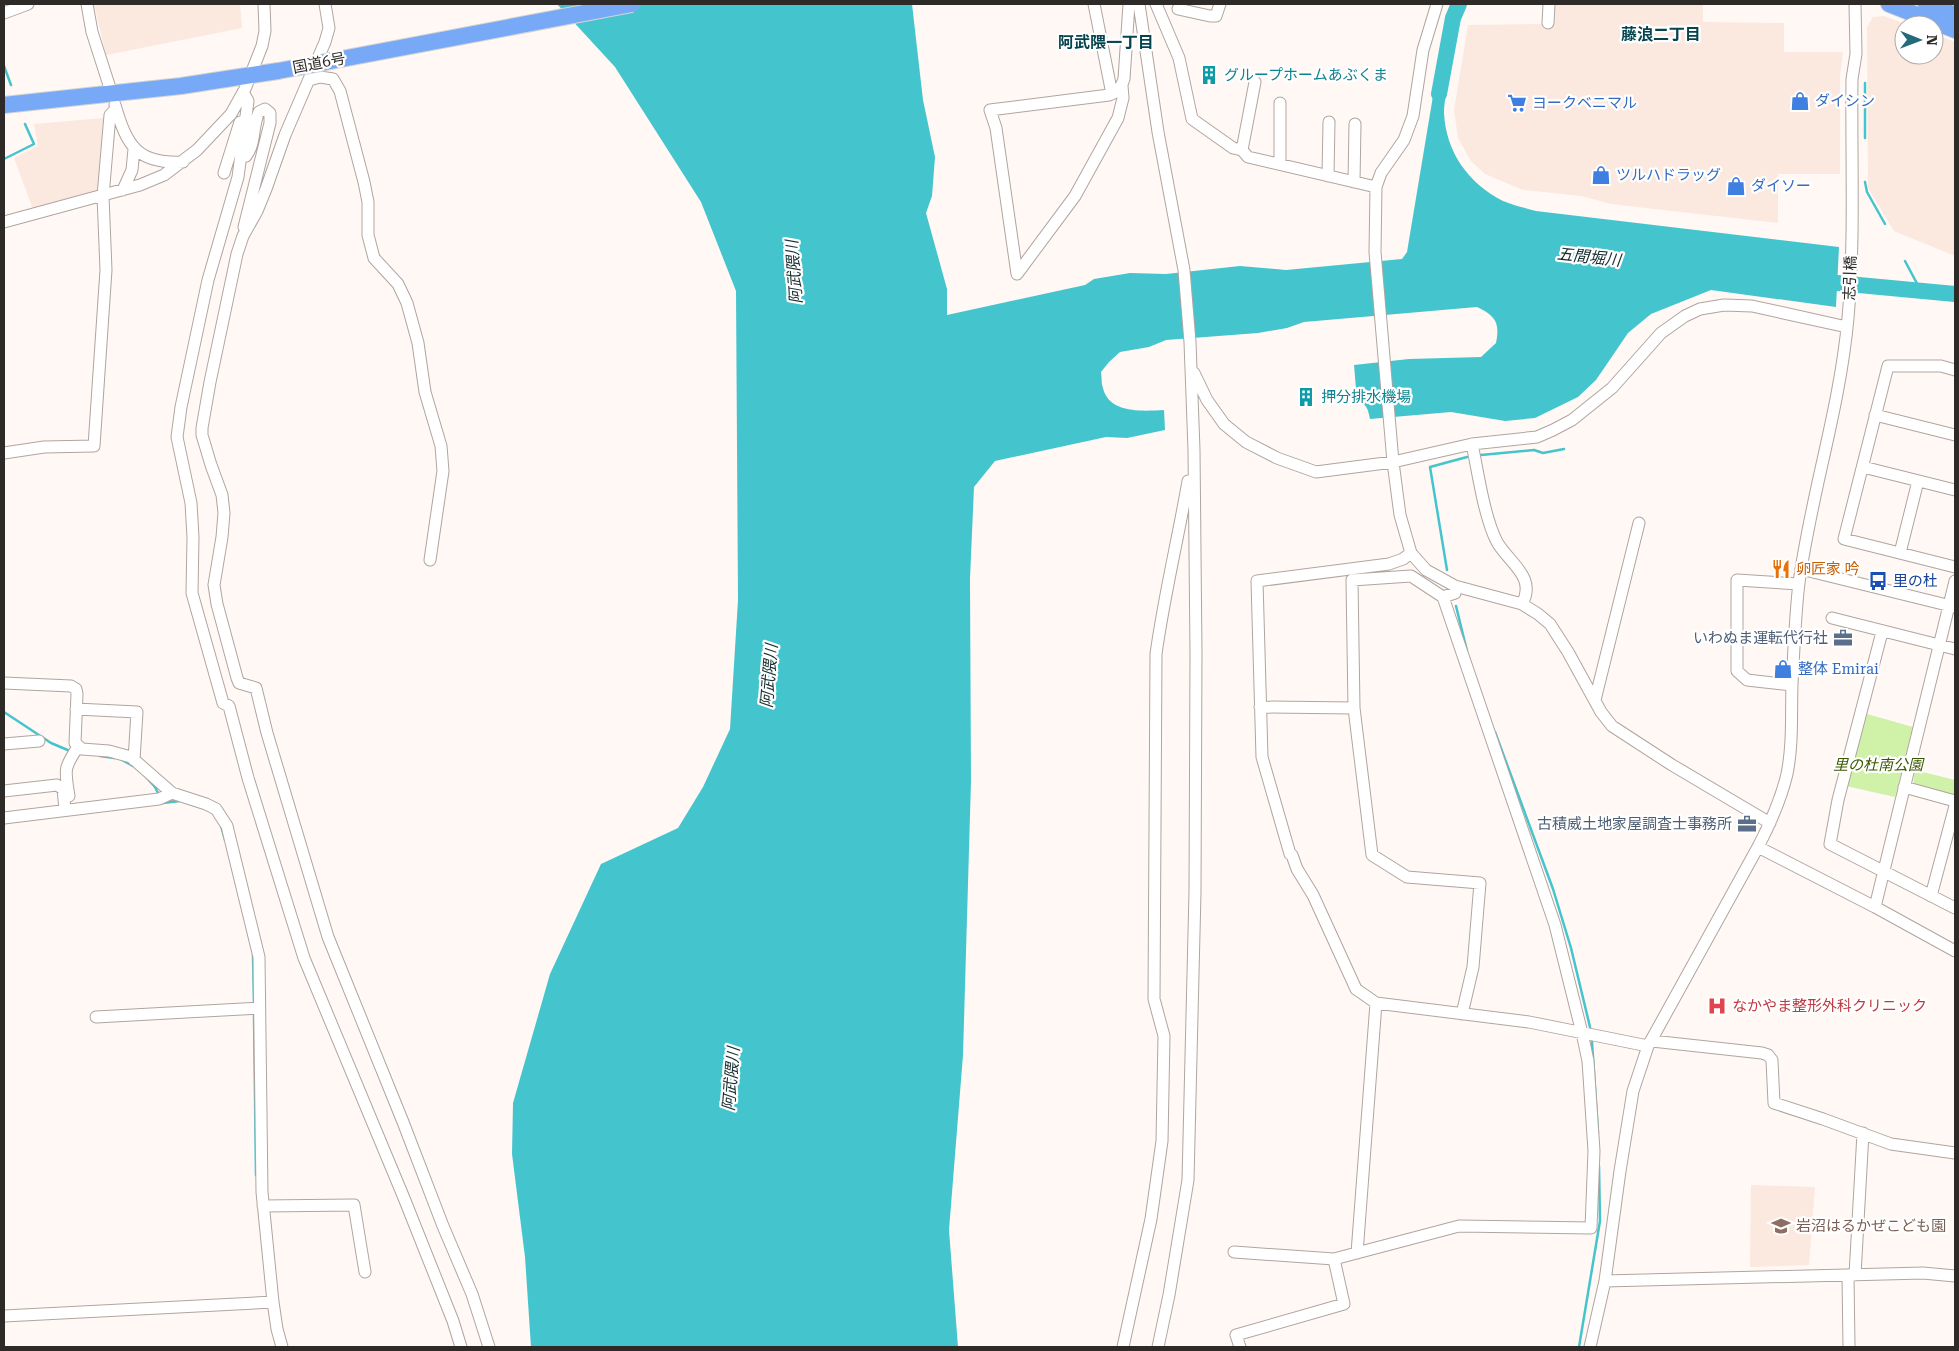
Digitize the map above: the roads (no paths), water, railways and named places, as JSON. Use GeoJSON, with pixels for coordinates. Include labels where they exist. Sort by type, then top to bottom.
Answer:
{"type":"FeatureCollection","features":[{"type":"Feature","properties":{"kind":"highway","name":"国道6号"},"geometry":{"type":"LineString","coordinates":[[4,104],[181,86],[248,76],[632,4]]}},
{"type":"Feature","properties":{"kind":"highway"},"geometry":{"type":"LineString","coordinates":[[1889,4],[1955,30]]}},
{"type":"Feature","properties":{"kind":"highway"},"geometry":{"type":"LineString","coordinates":[[1926,4],[1955,15]]}},
{"type":"Feature","properties":{"kind":"street"},"geometry":{"type":"LineString","coordinates":[[4,13],[28,4]]}},
{"type":"Feature","properties":{"kind":"street"},"geometry":{"type":"LineString","coordinates":[[87,4],[92,32],[109,85]]}},
{"type":"Feature","properties":{"kind":"street"},"geometry":{"type":"LineString","coordinates":[[4,222],[101,197],[164,175],[198,150],[231,114],[243,92],[262,46],[265,31],[264,4]]}},
{"type":"Feature","properties":{"kind":"street"},"geometry":{"type":"LineString","coordinates":[[325,4],[329,28],[279,150],[263,196],[243,236],[237,254],[210,382],[202,436],[222,495],[224,513],[214,585],[217,604],[240,683],[256,688],[266,733],[328,937],[472,1294],[489,1347]]}},
{"type":"Feature","properties":{"kind":"street"},"geometry":{"type":"LineString","coordinates":[[1094,4],[1112,94]]}},
{"type":"Feature","properties":{"kind":"street"},"geometry":{"type":"LineString","coordinates":[[1122,86],[1112,94],[990,110],[996,128],[1018,274],[1075,196],[1118,118],[1123,98],[1122,86],[1129,4]]}},
{"type":"Feature","properties":{"kind":"street"},"geometry":{"type":"LineString","coordinates":[[1139,4],[1158,132],[1184,270],[1190,342],[1194,450],[1196,653],[1195,882],[1188,1180],[1169,1295],[1158,1347]]}},
{"type":"Feature","properties":{"kind":"street"},"geometry":{"type":"LineString","coordinates":[[1220,4],[1216,16],[1178,7],[1158,8],[1179,58],[1192,119],[1233,148],[1242,150],[1248,157],[1376,187]]}},
{"type":"Feature","properties":{"kind":"street"},"geometry":{"type":"LineString","coordinates":[[1437,4],[1423,50],[1413,116],[1404,140],[1381,173],[1376,187],[1375,252],[1393,458],[1400,515],[1411,553],[1426,570],[1455,586],[1522,604],[1538,614],[1550,624],[1568,652],[1594,700],[1612,726],[1672,765],[1770,823]]}},
{"type":"Feature","properties":{"kind":"street"},"geometry":{"type":"LineString","coordinates":[[1548,4],[1548,23]]}},
{"type":"Feature","properties":{"kind":"street","name":"志引橋"},"geometry":{"type":"LineString","coordinates":[[1590,1347],[1604,1281],[1633,1090],[1650,1044],[1770,823],[1790,759],[1792,742],[1792,685],[1799,584],[1808,528],[1836,406],[1848,322],[1851,240],[1852,79],[1856,54],[1855,4]]}},
{"type":"Feature","properties":{"kind":"street"},"geometry":{"type":"LineString","coordinates":[[309,80],[320,77],[333,79],[340,91],[364,182],[368,202],[368,235],[374,258],[398,284],[413,320],[425,392],[441,446],[443,471],[430,560]]}},
{"type":"Feature","properties":{"kind":"street"},"geometry":{"type":"LineString","coordinates":[[1242,150],[1255,82]]}},
{"type":"Feature","properties":{"kind":"street"},"geometry":{"type":"LineString","coordinates":[[243,92],[248,101],[248,106],[241,149],[242,154],[232,200],[208,280],[181,407],[177,437],[191,503],[193,537],[192,594],[222,703],[229,706],[248,778],[304,958],[404,1198],[453,1321],[461,1347]]}},
{"type":"Feature","properties":{"kind":"street"},"geometry":{"type":"LineString","coordinates":[[1280,103],[1280,164]]}},
{"type":"Feature","properties":{"kind":"street"},"geometry":{"type":"LineString","coordinates":[[224,173],[243,114],[248,106]]}},
{"type":"Feature","properties":{"kind":"street"},"geometry":{"type":"LineString","coordinates":[[4,453],[44,447],[94,446],[106,270],[101,197],[110,115],[116,107],[127,138],[134,149],[141,154],[162,162],[183,162]]}},
{"type":"Feature","properties":{"kind":"street"},"geometry":{"type":"LineString","coordinates":[[242,154],[246,156],[249,152],[252,146],[256,118],[259,112],[265,109],[270,113],[270,123],[245,219],[243,236]]}},
{"type":"Feature","properties":{"kind":"street"},"geometry":{"type":"LineString","coordinates":[[1328,122],[1328,176]]}},
{"type":"Feature","properties":{"kind":"street"},"geometry":{"type":"LineString","coordinates":[[1354,182],[1355,124]]}},
{"type":"Feature","properties":{"kind":"street"},"geometry":{"type":"LineString","coordinates":[[123,190],[132,170],[134,149]]}},
{"type":"Feature","properties":{"kind":"street"},"geometry":{"type":"LineString","coordinates":[[1191,367],[1207,400],[1224,424],[1246,442],[1277,458],[1316,472],[1472,444],[1537,437],[1554,430],[1572,420],[1612,388],[1661,332],[1685,316],[1700,309],[1724,305],[1752,306],[1848,322]]}},
{"type":"Feature","properties":{"kind":"street"},"geometry":{"type":"LineString","coordinates":[[1955,370],[1941,366],[1888,366],[1844,539],[1955,567]]}},
{"type":"Feature","properties":{"kind":"street"},"geometry":{"type":"LineString","coordinates":[[1875,415],[1955,434]]}},
{"type":"Feature","properties":{"kind":"street"},"geometry":{"type":"LineString","coordinates":[[1472,444],[1485,506],[1497,541],[1526,580],[1528,595],[1522,604]]}},
{"type":"Feature","properties":{"kind":"street"},"geometry":{"type":"LineString","coordinates":[[1123,1347],[1151,1219],[1162,1141],[1164,1036],[1154,999],[1156,654],[1163,606],[1194,450]]}},
{"type":"Feature","properties":{"kind":"street"},"geometry":{"type":"LineString","coordinates":[[1863,467],[1955,490]]}},
{"type":"Feature","properties":{"kind":"street"},"geometry":{"type":"LineString","coordinates":[[1900,553],[1918,481]]}},
{"type":"Feature","properties":{"kind":"street"},"geometry":{"type":"LineString","coordinates":[[1594,700],[1639,523]]}},
{"type":"Feature","properties":{"kind":"street"},"geometry":{"type":"LineString","coordinates":[[1411,553],[1403,559],[1389,564],[1257,581],[1262,757],[1290,854],[1313,895],[1356,989],[1376,1003],[1529,1022],[1650,1044],[1762,1053],[1768,1055],[1772,1060],[1774,1103],[1891,1144],[1955,1153]]}},
{"type":"Feature","properties":{"kind":"street"},"geometry":{"type":"LineString","coordinates":[[1801,569],[1952,607]]}},
{"type":"Feature","properties":{"kind":"street"},"geometry":{"type":"LineString","coordinates":[[1234,1252],[1334,1260],[1459,1226],[1591,1228],[1594,1151],[1588,1061],[1582,1033],[1555,925],[1443,597],[1412,576],[1352,580],[1354,708],[1372,855],[1407,877],[1480,883],[1473,967],[1462,1014]]}},
{"type":"Feature","properties":{"kind":"street"},"geometry":{"type":"LineString","coordinates":[[1792,685],[1747,680],[1737,671],[1737,580],[1799,584]]}},
{"type":"Feature","properties":{"kind":"street"},"geometry":{"type":"LineString","coordinates":[[1875,906],[1939,645],[1952,607],[1955,581]]}},
{"type":"Feature","properties":{"kind":"street"},"geometry":{"type":"LineString","coordinates":[[1443,597],[1455,593],[1455,586]]}},
{"type":"Feature","properties":{"kind":"street"},"geometry":{"type":"LineString","coordinates":[[1832,618],[1955,650]]}},
{"type":"Feature","properties":{"kind":"street"},"geometry":{"type":"LineString","coordinates":[[1882,632],[1838,800],[1830,844],[1955,908]]}},
{"type":"Feature","properties":{"kind":"street"},"geometry":{"type":"LineString","coordinates":[[4,683],[71,686],[76,690],[75,743],[78,746],[82,749],[120,753],[134,760],[172,793],[216,809],[228,826],[259,957],[260,1130],[263,1206],[273,1302],[282,1347]]}},
{"type":"Feature","properties":{"kind":"street"},"geometry":{"type":"LineString","coordinates":[[1260,707],[1354,708]]}},
{"type":"Feature","properties":{"kind":"street"},"geometry":{"type":"LineString","coordinates":[[76,709],[137,712],[134,760]]}},
{"type":"Feature","properties":{"kind":"street"},"geometry":{"type":"LineString","coordinates":[[4,744],[39,740]]}},
{"type":"Feature","properties":{"kind":"street"},"geometry":{"type":"LineString","coordinates":[[68,809],[65,771],[67,763],[78,746]]}},
{"type":"Feature","properties":{"kind":"street"},"geometry":{"type":"LineString","coordinates":[[4,791],[57,785],[63,789],[68,809]]}},
{"type":"Feature","properties":{"kind":"street"},"geometry":{"type":"LineString","coordinates":[[1904,787],[1955,801]]}},
{"type":"Feature","properties":{"kind":"street"},"geometry":{"type":"LineString","coordinates":[[4,818],[159,799],[172,793]]}},
{"type":"Feature","properties":{"kind":"street"},"geometry":{"type":"LineString","coordinates":[[1931,896],[1955,806]]}},
{"type":"Feature","properties":{"kind":"street"},"geometry":{"type":"LineString","coordinates":[[1758,847],[1875,906],[1955,951]]}},
{"type":"Feature","properties":{"kind":"street"},"geometry":{"type":"LineString","coordinates":[[1357,1253],[1376,1003]]}},
{"type":"Feature","properties":{"kind":"street"},"geometry":{"type":"LineString","coordinates":[[96,1017],[259,1008]]}},
{"type":"Feature","properties":{"kind":"street"},"geometry":{"type":"LineString","coordinates":[[1849,1347],[1852,1276],[1863,1133]]}},
{"type":"Feature","properties":{"kind":"street"},"geometry":{"type":"LineString","coordinates":[[263,1206],[354,1205],[366,1272]]}},
{"type":"Feature","properties":{"kind":"street"},"geometry":{"type":"LineString","coordinates":[[1240,1347],[1236,1335],[1344,1304],[1334,1260]]}},
{"type":"Feature","properties":{"kind":"street"},"geometry":{"type":"LineString","coordinates":[[1604,1281],[1955,1274]]}},
{"type":"Feature","properties":{"kind":"street"},"geometry":{"type":"LineString","coordinates":[[4,1316],[273,1302]]}},
{"type":"Feature","properties":{"kind":"water","name":"阿武隈川"},"geometry":{"type":"Polygon","coordinates":[[[557,4],[912,4],[923,100],[935,157],[932,196],[926,213],[947,289],[947,315],[1085,285],[1094,279],[1130,273],[1166,274],[1240,266],[1286,270],[1402,259],[1407,252],[1437,72],[1449,75],[1444,113],[1449,141],[1454,153],[1469,176],[1490,194],[1503,201],[1536,211],[1839,247],[1836,307],[1711,290],[1651,314],[1628,333],[1596,380],[1578,397],[1535,418],[1505,421],[1451,412],[1370,419],[1366,407],[1357,401],[1354,365],[1409,359],[1481,357],[1496,343],[1497,325],[1489,314],[1477,307],[1304,322],[1287,328],[1258,333],[1166,340],[1149,347],[1120,352],[1101,372],[1102,386],[1106,396],[1119,407],[1146,411],[1164,410],[1165,430],[1127,438],[1106,437],[995,461],[974,487],[970,579],[971,781],[963,1055],[949,1230],[958,1347],[531,1347],[525,1257],[512,1154],[513,1103],[550,974],[601,864],[678,828],[703,787],[730,729],[738,600],[736,291],[701,202],[615,67],[557,4]]]}},
{"type":"Feature","properties":{"kind":"waterway","name":"五間堀川"},"geometry":{"type":"LineString","coordinates":[[1439,94],[1453,18],[1459,4]]}},
{"type":"Feature","properties":{"kind":"waterway"},"geometry":{"type":"LineString","coordinates":[[4,66],[11,85]]}},
{"type":"Feature","properties":{"kind":"waterway"},"geometry":{"type":"LineString","coordinates":[[1865,83],[1865,138]]}},
{"type":"Feature","properties":{"kind":"waterway"},"geometry":{"type":"LineString","coordinates":[[4,159],[34,144],[25,124]]}},
{"type":"Feature","properties":{"kind":"waterway"},"geometry":{"type":"LineString","coordinates":[[1865,182],[1867,192],[1885,224]]}},
{"type":"Feature","properties":{"kind":"waterway"},"geometry":{"type":"LineString","coordinates":[[1905,261],[1921,291]]}},
{"type":"Feature","properties":{"kind":"waterway","name":"五間堀川"},"geometry":{"type":"LineString","coordinates":[[1816,281],[1955,294]]}},
{"type":"Feature","properties":{"kind":"waterway"},"geometry":{"type":"LineString","coordinates":[[1481,455],[1534,450],[1543,453],[1564,449]]}},
{"type":"Feature","properties":{"kind":"waterway"},"geometry":{"type":"LineString","coordinates":[[1447,570],[1430,467],[1467,457]]}},
{"type":"Feature","properties":{"kind":"waterway"},"geometry":{"type":"LineString","coordinates":[[1456,606],[1467,651]]}},
{"type":"Feature","properties":{"kind":"waterway"},"geometry":{"type":"LineString","coordinates":[[4,712],[51,743],[70,751]]}},
{"type":"Feature","properties":{"kind":"waterway"},"geometry":{"type":"LineString","coordinates":[[1495,732],[1553,889],[1571,948],[1590,1027]]}},
{"type":"Feature","properties":{"kind":"waterway"},"geometry":{"type":"LineString","coordinates":[[100,756],[114,758]]}},
{"type":"Feature","properties":{"kind":"waterway"},"geometry":{"type":"LineString","coordinates":[[122,760],[133,766]]}},
{"type":"Feature","properties":{"kind":"waterway"},"geometry":{"type":"LineString","coordinates":[[146,777],[158,793]]}},
{"type":"Feature","properties":{"kind":"waterway"},"geometry":{"type":"LineString","coordinates":[[163,803],[180,801]]}},
{"type":"Feature","properties":{"kind":"waterway"},"geometry":{"type":"LineString","coordinates":[[221,826],[225,840]]}},
{"type":"Feature","properties":{"kind":"waterway"},"geometry":{"type":"LineString","coordinates":[[253,954],[254,1004]]}},
{"type":"Feature","properties":{"kind":"waterway"},"geometry":{"type":"LineString","coordinates":[[254,1014],[256,1175]]}},
{"type":"Feature","properties":{"kind":"waterway"},"geometry":{"type":"LineString","coordinates":[[1592,1042],[1598,1133]]}},
{"type":"Feature","properties":{"kind":"waterway"},"geometry":{"type":"LineString","coordinates":[[1579,1347],[1600,1221],[1599,1166]]}},
{"type":"Feature","properties":{"kind":"place","name":"グループホームあぶくま"},"geometry":{"type":"Point","coordinates":[1209,75]}},
{"type":"Feature","properties":{"kind":"place","name":"ダイシン"},"geometry":{"type":"Point","coordinates":[1800,101]}},
{"type":"Feature","properties":{"kind":"place","name":"ヨークベニマル"},"geometry":{"type":"Point","coordinates":[1517,103]}},
{"type":"Feature","properties":{"kind":"place","name":"ツルハドラッグ"},"geometry":{"type":"Point","coordinates":[1601,175]}},
{"type":"Feature","properties":{"kind":"place","name":"ダイソー"},"geometry":{"type":"Point","coordinates":[1736,186]}},
{"type":"Feature","properties":{"kind":"place","name":"押分排水機場"},"geometry":{"type":"Point","coordinates":[1306,397]}},
{"type":"Feature","properties":{"kind":"place","name":"卵匠家 吟"},"geometry":{"type":"Point","coordinates":[1781,569]}},
{"type":"Feature","properties":{"kind":"place","name":"里の杜"},"geometry":{"type":"Point","coordinates":[1878,581]}},
{"type":"Feature","properties":{"kind":"place","name":"いわぬま運転代行社"},"geometry":{"type":"Point","coordinates":[1843,638]}},
{"type":"Feature","properties":{"kind":"place","name":"整体 Emirai"},"geometry":{"type":"Point","coordinates":[1783,669]}},
{"type":"Feature","properties":{"kind":"place","name":"古積威土地家屋調査士事務所"},"geometry":{"type":"Point","coordinates":[1747,824]}},
{"type":"Feature","properties":{"kind":"place","name":"なかやま整形外科クリニック"},"geometry":{"type":"Point","coordinates":[1717,1006]}},
{"type":"Feature","properties":{"kind":"place","name":"岩沼はるかぜこども園"},"geometry":{"type":"Point","coordinates":[1781,1226]}},
{"type":"Feature","properties":{"kind":"district","name":"藤浪二丁目"},"geometry":{"type":"Point","coordinates":[1661,34]}},
{"type":"Feature","properties":{"kind":"district","name":"阿武隈一丁目"},"geometry":{"type":"Point","coordinates":[1106,42]}},
{"type":"Feature","properties":{"kind":"park label","name":"里の杜南公園"},"geometry":{"type":"Point","coordinates":[1878,765]}}]}
